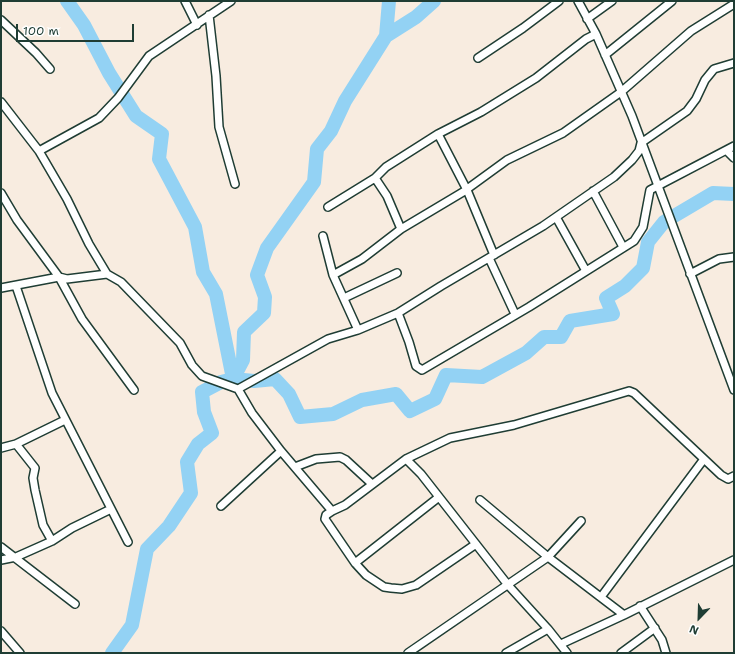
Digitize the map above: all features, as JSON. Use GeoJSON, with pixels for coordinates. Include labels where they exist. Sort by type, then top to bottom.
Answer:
{"type":"FeatureCollection","features":[{"type":"Feature","properties":{"kind":"street"},"geometry":{"type":"LineString","coordinates":[[185,1],[197,25]]}},
{"type":"Feature","properties":{"kind":"street"},"geometry":{"type":"LineString","coordinates":[[39,151],[99,118],[118,98],[149,56],[231,1]]}},
{"type":"Feature","properties":{"kind":"street"},"geometry":{"type":"LineString","coordinates":[[478,58],[523,28],[559,1]]}},
{"type":"Feature","properties":{"kind":"street"},"geometry":{"type":"LineString","coordinates":[[578,1],[596,34],[621,92],[658,186],[734,390]]}},
{"type":"Feature","properties":{"kind":"street"},"geometry":{"type":"LineString","coordinates":[[587,19],[612,1]]}},
{"type":"Feature","properties":{"kind":"street"},"geometry":{"type":"LineString","coordinates":[[605,55],[672,1]]}},
{"type":"Feature","properties":{"kind":"street"},"geometry":{"type":"LineString","coordinates":[[333,275],[362,259],[401,229],[467,190],[507,160],[563,134],[621,92],[691,31],[734,4]]}},
{"type":"Feature","properties":{"kind":"street"},"geometry":{"type":"LineString","coordinates":[[209,15],[216,76],[218,127],[235,184]]}},
{"type":"Feature","properties":{"kind":"street"},"geometry":{"type":"LineString","coordinates":[[1,20],[36,53],[50,69]]}},
{"type":"Feature","properties":{"kind":"street"},"geometry":{"type":"LineString","coordinates":[[328,207],[375,178],[386,167],[438,134],[482,112],[536,78],[586,39],[596,34]]}},
{"type":"Feature","properties":{"kind":"street"},"geometry":{"type":"LineString","coordinates":[[238,389],[328,339],[358,330],[398,313],[556,217],[614,177],[632,160],[639,151],[641,143],[687,111],[696,99],[705,80],[714,69],[734,63]]}},
{"type":"Feature","properties":{"kind":"street"},"geometry":{"type":"LineString","coordinates":[[1,102],[39,151],[67,199],[89,244],[107,274],[121,282],[180,343],[192,365],[202,376],[238,389],[252,413],[281,451],[332,511]]}},
{"type":"Feature","properties":{"kind":"street"},"geometry":{"type":"LineString","coordinates":[[438,134],[467,190],[491,256],[515,314]]}},
{"type":"Feature","properties":{"kind":"street"},"geometry":{"type":"LineString","coordinates":[[398,313],[416,366],[422,370],[458,350],[486,331],[634,241],[640,234],[643,227],[649,192],[734,146]]}},
{"type":"Feature","properties":{"kind":"street"},"geometry":{"type":"LineString","coordinates":[[727,151],[734,158]]}},
{"type":"Feature","properties":{"kind":"street"},"geometry":{"type":"LineString","coordinates":[[375,178],[387,196],[401,229]]}},
{"type":"Feature","properties":{"kind":"street"},"geometry":{"type":"LineString","coordinates":[[593,191],[623,248]]}},
{"type":"Feature","properties":{"kind":"street"},"geometry":{"type":"LineString","coordinates":[[1,193],[17,220],[59,277],[82,319],[134,390]]}},
{"type":"Feature","properties":{"kind":"street"},"geometry":{"type":"LineString","coordinates":[[556,217],[586,271]]}},
{"type":"Feature","properties":{"kind":"street"},"geometry":{"type":"LineString","coordinates":[[323,236],[333,275],[358,330]]}},
{"type":"Feature","properties":{"kind":"street"},"geometry":{"type":"LineString","coordinates":[[690,274],[719,259],[734,257]]}},
{"type":"Feature","properties":{"kind":"street"},"geometry":{"type":"LineString","coordinates":[[344,298],[397,273]]}},
{"type":"Feature","properties":{"kind":"street"},"geometry":{"type":"LineString","coordinates":[[1,288],[59,277],[67,279],[107,274]]}},
{"type":"Feature","properties":{"kind":"street"},"geometry":{"type":"LineString","coordinates":[[16,286],[52,392],[128,542]]}},
{"type":"Feature","properties":{"kind":"street"},"geometry":{"type":"LineString","coordinates":[[727,371],[734,367]]}},
{"type":"Feature","properties":{"kind":"street"},"geometry":{"type":"LineString","coordinates":[[476,544],[416,585],[402,589],[391,588],[366,575],[355,563],[325,518],[326,515],[345,505],[399,462],[450,438],[514,425],[628,391],[634,393],[724,478],[734,476]]}},
{"type":"Feature","properties":{"kind":"street"},"geometry":{"type":"LineString","coordinates":[[1,447],[16,444],[65,420]]}},
{"type":"Feature","properties":{"kind":"street"},"geometry":{"type":"LineString","coordinates":[[16,444],[35,468],[33,478],[42,524],[52,542]]}},
{"type":"Feature","properties":{"kind":"street"},"geometry":{"type":"LineString","coordinates":[[221,506],[281,451]]}},
{"type":"Feature","properties":{"kind":"street"},"geometry":{"type":"LineString","coordinates":[[295,467],[316,459],[340,457],[346,460],[372,484]]}},
{"type":"Feature","properties":{"kind":"street"},"geometry":{"type":"LineString","coordinates":[[406,459],[439,497],[508,585],[548,628],[567,653]]}},
{"type":"Feature","properties":{"kind":"street"},"geometry":{"type":"LineString","coordinates":[[601,597],[704,459]]}},
{"type":"Feature","properties":{"kind":"street"},"geometry":{"type":"LineString","coordinates":[[355,563],[439,497]]}},
{"type":"Feature","properties":{"kind":"street"},"geometry":{"type":"LineString","coordinates":[[480,500],[548,557],[624,616]]}},
{"type":"Feature","properties":{"kind":"street"},"geometry":{"type":"LineString","coordinates":[[1,560],[16,557],[52,542],[78,525],[111,509]]}},
{"type":"Feature","properties":{"kind":"street"},"geometry":{"type":"LineString","coordinates":[[408,653],[548,557],[581,521]]}},
{"type":"Feature","properties":{"kind":"street"},"geometry":{"type":"LineString","coordinates":[[1,547],[16,557],[74,604]]}},
{"type":"Feature","properties":{"kind":"street"},"geometry":{"type":"LineString","coordinates":[[561,644],[624,616],[640,606],[734,560]]}},
{"type":"Feature","properties":{"kind":"street"},"geometry":{"type":"LineString","coordinates":[[640,606],[665,646],[666,653]]}},
{"type":"Feature","properties":{"kind":"street"},"geometry":{"type":"LineString","coordinates":[[506,653],[548,628]]}},
{"type":"Feature","properties":{"kind":"street"},"geometry":{"type":"LineString","coordinates":[[620,653],[655,628]]}},
{"type":"Feature","properties":{"kind":"street"},"geometry":{"type":"LineString","coordinates":[[1,631],[20,653]]}},
{"type":"Feature","properties":{"kind":"waterway"},"geometry":{"type":"LineString","coordinates":[[67,1],[84,25],[109,73],[136,116],[162,134],[159,159],[195,227],[203,272],[216,294],[233,379]]}},
{"type":"Feature","properties":{"kind":"waterway"},"geometry":{"type":"LineString","coordinates":[[233,379],[243,360],[244,332],[264,313],[265,297],[257,275],[267,248],[314,182],[317,149],[331,131],[345,101],[386,36],[389,1]]}},
{"type":"Feature","properties":{"kind":"waterway"},"geometry":{"type":"LineString","coordinates":[[386,36],[416,17],[434,1]]}},
{"type":"Feature","properties":{"kind":"waterway"},"geometry":{"type":"LineString","coordinates":[[112,653],[132,625],[147,549],[169,526],[191,493],[187,462],[198,444],[212,433],[204,412],[202,392],[221,382],[233,379],[254,381],[275,379],[289,394],[300,417],[333,414],[362,400],[396,394],[410,411],[435,399],[446,375],[482,377],[526,353],[544,337],[561,337],[570,321],[613,314],[606,298],[625,286],[643,268],[648,242],[664,222],[713,193],[734,194]]}}]}
